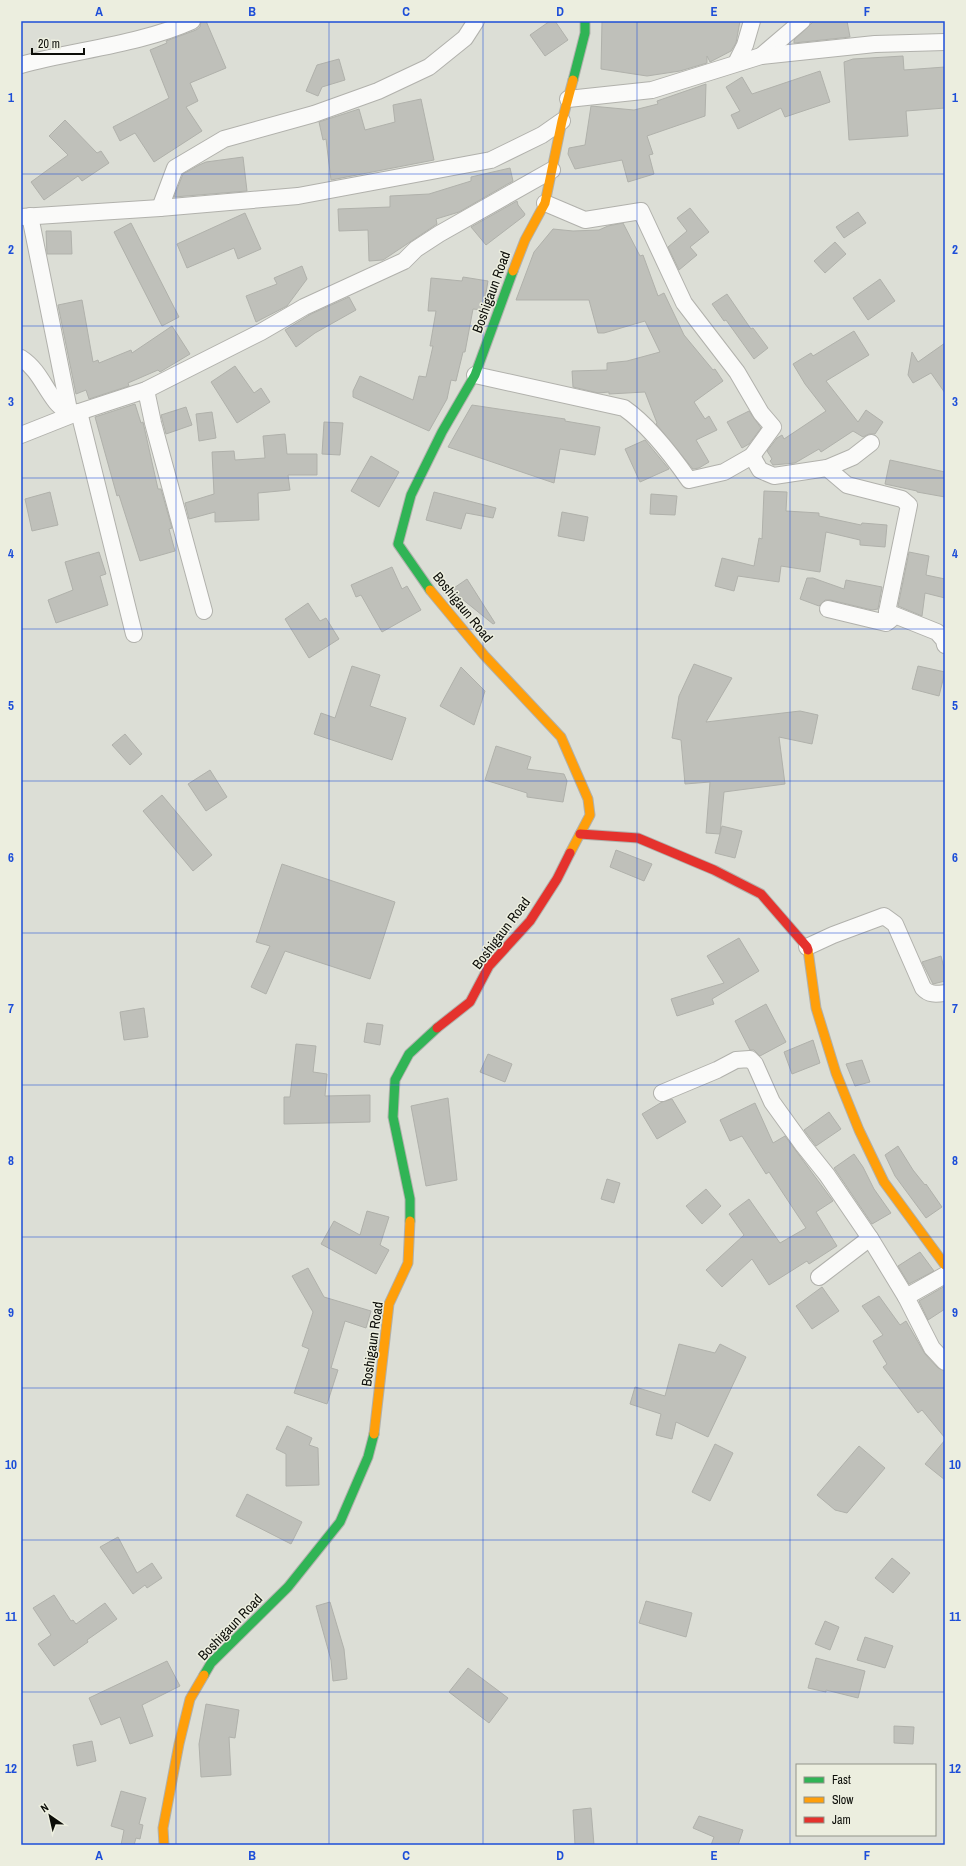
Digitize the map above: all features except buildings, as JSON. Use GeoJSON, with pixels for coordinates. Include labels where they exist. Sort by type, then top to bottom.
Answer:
{"type":"FeatureCollection","features":[{"type":"Feature","properties":{"kind":"street"},"geometry":{"type":"LineString","coordinates":[[21,65],[142,37],[192,21]]}},
{"type":"Feature","properties":{"kind":"street"},"geometry":{"type":"LineString","coordinates":[[160,208],[175,168],[224,139],[314,114],[378,91],[429,66],[465,38],[476,21]]}},
{"type":"Feature","properties":{"kind":"street","name":"Boshigaun Road"},"geometry":{"type":"LineString","coordinates":[[164,1845],[163,1828],[179,1744],[190,1699],[211,1663],[288,1587],[340,1522],[368,1457],[374,1436],[389,1304],[408,1263],[410,1242],[410,1198],[393,1117],[395,1080],[409,1054],[428,1035],[470,1002],[490,966],[530,921],[557,879],[590,815],[588,798],[561,737],[484,655],[425,584],[398,544],[411,495],[442,432],[475,375],[525,240],[545,203],[562,121],[585,33],[585,21]]}},
{"type":"Feature","properties":{"kind":"street"},"geometry":{"type":"LineString","coordinates":[[736,63],[745,45],[752,21]]}},
{"type":"Feature","properties":{"kind":"street"},"geometry":{"type":"LineString","coordinates":[[761,56],[802,21]]}},
{"type":"Feature","properties":{"kind":"street"},"geometry":{"type":"LineString","coordinates":[[568,99],[652,90],[761,56],[875,44],[945,42]]}},
{"type":"Feature","properties":{"kind":"street"},"geometry":{"type":"LineString","coordinates":[[134,634],[75,414],[26,217],[160,208],[298,196],[491,160],[542,135],[562,121]]}},
{"type":"Feature","properties":{"kind":"street"},"geometry":{"type":"LineString","coordinates":[[21,435],[75,414],[146,390],[261,332],[304,307],[404,261],[416,249],[439,234],[552,170]]}},
{"type":"Feature","properties":{"kind":"street"},"geometry":{"type":"LineString","coordinates":[[475,375],[624,408],[639,421],[678,464],[689,480],[724,472],[752,456],[773,427],[761,413],[738,372],[684,303],[642,211],[585,220],[545,203]]}},
{"type":"Feature","properties":{"kind":"street"},"geometry":{"type":"LineString","coordinates":[[21,358],[29,363],[46,384],[56,402],[75,414]]}},
{"type":"Feature","properties":{"kind":"street"},"geometry":{"type":"LineString","coordinates":[[146,390],[176,511],[204,611]]}},
{"type":"Feature","properties":{"kind":"street"},"geometry":{"type":"LineString","coordinates":[[752,456],[760,470],[774,476],[827,468],[853,457],[871,444]]}},
{"type":"Feature","properties":{"kind":"street"},"geometry":{"type":"LineString","coordinates":[[827,468],[847,485],[902,499],[909,505],[887,612],[890,620],[886,623],[828,609]]}},
{"type":"Feature","properties":{"kind":"street"},"geometry":{"type":"LineString","coordinates":[[887,612],[937,632],[944,640],[945,645]]}},
{"type":"Feature","properties":{"kind":"street"},"geometry":{"type":"LineString","coordinates":[[580,834],[638,838],[714,870],[761,894],[808,947],[816,1008],[836,1072],[859,1130],[884,1182],[945,1265]]}},
{"type":"Feature","properties":{"kind":"street"},"geometry":{"type":"LineString","coordinates":[[808,947],[833,935],[884,916],[895,924],[923,988],[928,993],[945,993]]}},
{"type":"Feature","properties":{"kind":"street"},"geometry":{"type":"LineString","coordinates":[[662,1093],[718,1070],[736,1060],[750,1059],[755,1064],[772,1102],[827,1175],[870,1238],[906,1297],[932,1348],[945,1362]]}},
{"type":"Feature","properties":{"kind":"street"},"geometry":{"type":"LineString","coordinates":[[819,1277],[870,1238]]}},
{"type":"Feature","properties":{"kind":"street"},"geometry":{"type":"LineString","coordinates":[[906,1297],[945,1275]]}},
{"type":"Feature","properties":{"kind":"traffic: fast"},"geometry":{"type":"LineString","coordinates":[[573,80],[585,33],[585,21]]}},
{"type":"Feature","properties":{"kind":"traffic: fast"},"geometry":{"type":"LineString","coordinates":[[430,590],[398,544],[411,495],[442,432],[475,375],[513,271]]}},
{"type":"Feature","properties":{"kind":"traffic: fast"},"geometry":{"type":"LineString","coordinates":[[410,1221],[410,1199],[393,1117],[395,1080],[409,1054],[437,1028]]}},
{"type":"Feature","properties":{"kind":"traffic: fast"},"geometry":{"type":"LineString","coordinates":[[204,1675],[211,1663],[288,1587],[340,1522],[368,1457],[374,1434]]}},
{"type":"Feature","properties":{"kind":"traffic: slow"},"geometry":{"type":"LineString","coordinates":[[513,271],[525,240],[545,203],[562,121],[573,80]]}},
{"type":"Feature","properties":{"kind":"traffic: slow"},"geometry":{"type":"LineString","coordinates":[[430,590],[484,655],[561,737],[588,799],[590,815],[570,853]]}},
{"type":"Feature","properties":{"kind":"traffic: slow"},"geometry":{"type":"LineString","coordinates":[[808,950],[816,1008],[836,1073],[859,1130],[884,1182],[945,1265]]}},
{"type":"Feature","properties":{"kind":"traffic: slow"},"geometry":{"type":"LineString","coordinates":[[374,1434],[389,1304],[408,1263],[410,1221]]}},
{"type":"Feature","properties":{"kind":"traffic: slow"},"geometry":{"type":"LineString","coordinates":[[164,1845],[163,1828],[179,1744],[190,1699],[204,1675]]}},
{"type":"Feature","properties":{"kind":"traffic: jam"},"geometry":{"type":"LineString","coordinates":[[580,834],[638,838],[714,870],[761,894],[808,950]]}},
{"type":"Feature","properties":{"kind":"traffic: jam"},"geometry":{"type":"LineString","coordinates":[[437,1028],[470,1002],[489,966],[530,921],[557,879],[570,853]]}}]}
